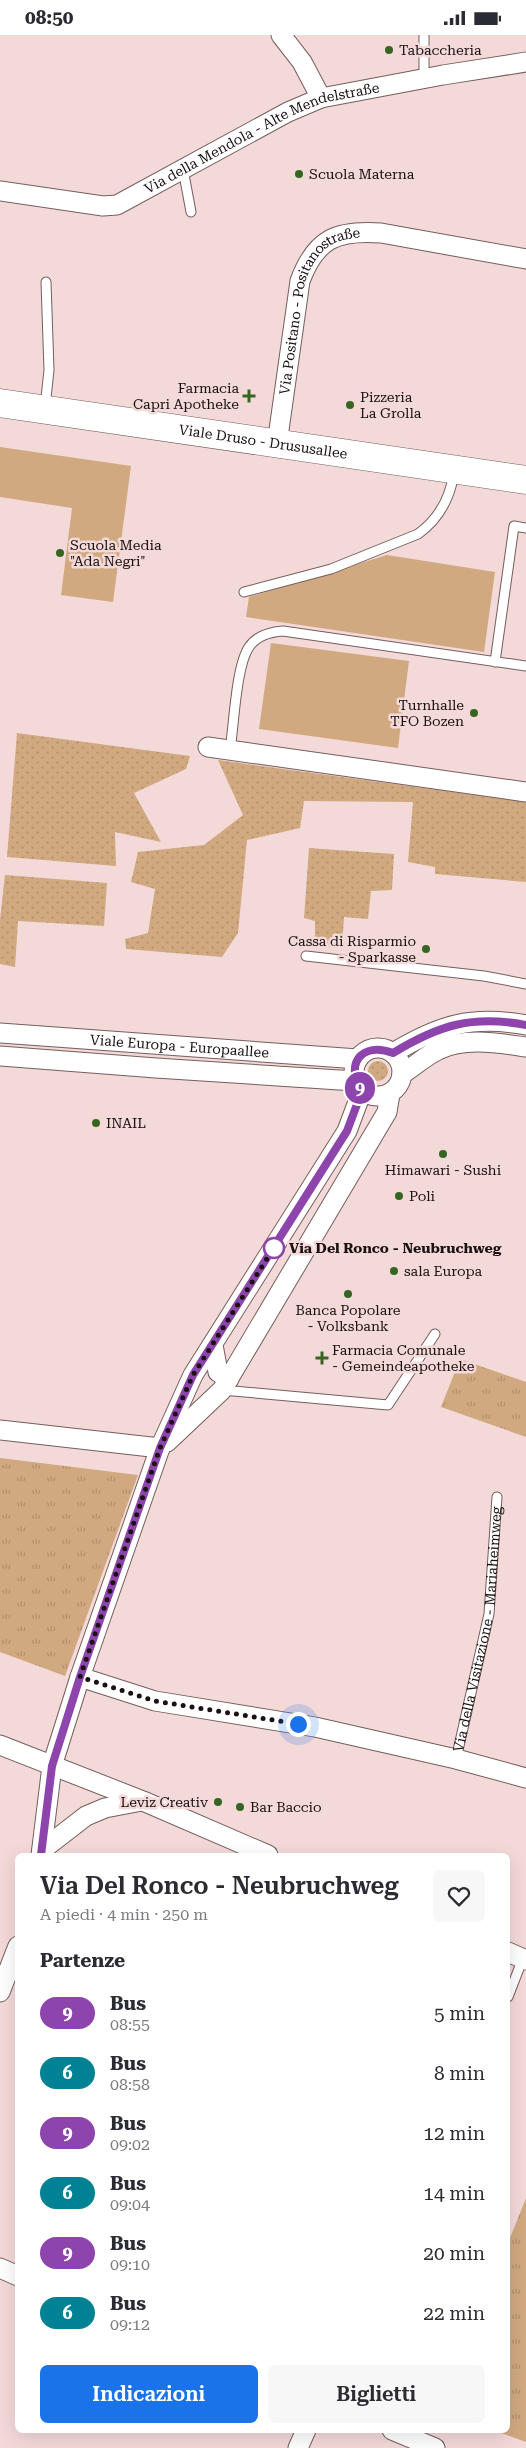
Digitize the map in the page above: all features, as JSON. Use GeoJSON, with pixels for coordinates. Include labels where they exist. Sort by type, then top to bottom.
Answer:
{"type":"FeatureCollection","features":[{"type":"Feature","properties":{"kind":"main road","name":"Viale Druso - Drususallee"},"geometry":{"type":"LineString","coordinates":[[0,403],[526,480]]}},
{"type":"Feature","properties":{"kind":"street"},"geometry":{"type":"LineString","coordinates":[[281,35],[302,62],[321,98]]}},
{"type":"Feature","properties":{"kind":"street","name":"Via della Mendola - Alte Mendelstraße"},"geometry":{"type":"LineString","coordinates":[[0,191],[103,206],[117,205],[288,112],[321,98],[526,61]]}},
{"type":"Feature","properties":{"kind":"street","name":"Via Positano - Positanostraße"},"geometry":{"type":"LineString","coordinates":[[276,444],[300,281],[306,264],[320,245],[343,234],[360,231],[382,233],[526,259]]}},
{"type":"Feature","properties":{"kind":"street"},"geometry":{"type":"LineString","coordinates":[[208,747],[526,792]]}},
{"type":"Feature","properties":{"kind":"street"},"geometry":{"type":"LineString","coordinates":[[160,1448],[226,1385],[387,1112],[390,1094],[398,1086],[402,1074],[400,1062],[393,1053],[433,1031],[458,1023],[485,1021],[526,1025]]}},
{"type":"Feature","properties":{"kind":"street","name":"Viale Europa - Europaallee"},"geometry":{"type":"LineString","coordinates":[[0,1033],[358,1059],[368,1050],[382,1049],[393,1053]]}},
{"type":"Feature","properties":{"kind":"street"},"geometry":{"type":"LineString","coordinates":[[402,1074],[429,1055],[453,1045],[489,1042],[526,1047]]}},
{"type":"Feature","properties":{"kind":"street","name":"Viale Europa - Europaallee"},"geometry":{"type":"LineString","coordinates":[[0,1056],[359,1086],[376,1097],[390,1094]]}},
{"type":"Feature","properties":{"kind":"street"},"geometry":{"type":"LineString","coordinates":[[42,1853],[52,1766],[80,1677],[160,1448],[193,1375],[347,1131],[359,1086],[354,1069],[358,1059]]}},
{"type":"Feature","properties":{"kind":"street"},"geometry":{"type":"LineString","coordinates":[[212,1345],[218,1372],[226,1385]]}},
{"type":"Feature","properties":{"kind":"street"},"geometry":{"type":"LineString","coordinates":[[186,1392],[226,1385]]}},
{"type":"Feature","properties":{"kind":"street"},"geometry":{"type":"LineString","coordinates":[[0,1430],[160,1448]]}},
{"type":"Feature","properties":{"kind":"street","name":"Via della Visitazione - Mariaheimweg"},"geometry":{"type":"LineString","coordinates":[[80,1677],[155,1701],[315,1727],[456,1759],[526,1778]]}},
{"type":"Feature","properties":{"kind":"street"},"geometry":{"type":"LineString","coordinates":[[0,1745],[143,1801],[263,1853]]}},
{"type":"Feature","properties":{"kind":"street"},"geometry":{"type":"LineString","coordinates":[[42,1853],[86,1816],[105,1808],[143,1801]]}},
{"type":"Feature","properties":{"kind":"street"},"geometry":{"type":"LineString","coordinates":[[0,1993],[15,1954]]}},
{"type":"Feature","properties":{"kind":"street"},"geometry":{"type":"LineString","coordinates":[[0,2268],[15,2274]]}},
{"type":"Feature","properties":{"kind":"street"},"geometry":{"type":"LineString","coordinates":[[298,2448],[305,2433]]}},
{"type":"Feature","properties":{"kind":"street"},"geometry":{"type":"LineString","coordinates":[[399,2433],[435,2448]]}},
{"type":"Feature","properties":{"kind":"lane"},"geometry":{"type":"LineString","coordinates":[[424,35],[424,78]]}},
{"type":"Feature","properties":{"kind":"lane"},"geometry":{"type":"LineString","coordinates":[[183,169],[191,212]]}},
{"type":"Feature","properties":{"kind":"lane"},"geometry":{"type":"LineString","coordinates":[[45,410],[49,370],[46,283]]}},
{"type":"Feature","properties":{"kind":"lane"},"geometry":{"type":"LineString","coordinates":[[244,592],[331,569],[418,534],[430,525],[440,513],[452,489],[454,470]]}},
{"type":"Feature","properties":{"kind":"lane"},"geometry":{"type":"LineString","coordinates":[[495,662],[514,526],[526,528]]}},
{"type":"Feature","properties":{"kind":"lane"},"geometry":{"type":"LineString","coordinates":[[230,750],[243,660],[250,646],[270,632],[283,631],[526,666]]}},
{"type":"Feature","properties":{"kind":"lane"},"geometry":{"type":"LineString","coordinates":[[306,956],[484,976],[526,984]]}},
{"type":"Feature","properties":{"kind":"lane"},"geometry":{"type":"LineString","coordinates":[[226,1385],[388,1405],[435,1334]]}},
{"type":"Feature","properties":{"kind":"lane","name":"Via della Visitazione - Mariaheimweg"},"geometry":{"type":"LineString","coordinates":[[456,1759],[489,1614],[497,1497]]}},
{"type":"Feature","properties":{"kind":"lane"},"geometry":{"type":"LineString","coordinates":[[510,1990],[519,1957]]}},
{"type":"Feature","properties":{"kind":"green space"},"geometry":{"type":"Polygon","coordinates":[[[0,447],[131,466],[113,602],[61,595],[72,508],[0,497],[0,447]]]}},
{"type":"Feature","properties":{"kind":"green space"},"geometry":{"type":"Polygon","coordinates":[[[387,555],[495,572],[484,652],[246,617],[249,597],[387,555]]]}},
{"type":"Feature","properties":{"kind":"green space"},"geometry":{"type":"Polygon","coordinates":[[[271,643],[409,661],[398,748],[259,729],[271,643]]]}},
{"type":"Feature","properties":{"kind":"green space"},"geometry":{"type":"Polygon","coordinates":[[[17,733],[190,756],[186,769],[134,793],[161,842],[115,832],[116,866],[7,857],[17,733]]]}},
{"type":"Feature","properties":{"kind":"green space"},"geometry":{"type":"Polygon","coordinates":[[[218,760],[526,802],[526,882],[435,874],[435,867],[408,862],[413,802],[304,801],[300,828],[247,840],[238,933],[222,957],[126,949],[125,939],[148,933],[155,889],[131,882],[138,852],[204,845],[243,815],[218,760]]]}},
{"type":"Feature","properties":{"kind":"green space"},"geometry":{"type":"Polygon","coordinates":[[[309,848],[394,854],[392,890],[371,891],[368,919],[344,917],[342,946],[315,947],[315,921],[304,918],[309,848]]]}},
{"type":"Feature","properties":{"kind":"green space"},"geometry":{"type":"Polygon","coordinates":[[[5,875],[107,883],[104,926],[18,921],[15,967],[0,964],[0,920],[5,875]]]}},
{"type":"Feature","properties":{"kind":"green space"},"geometry":{"type":"Polygon","coordinates":[[[378,1061],[385,1064],[388,1071],[385,1078],[378,1081],[371,1078],[368,1071],[371,1064],[378,1061]]]}},
{"type":"Feature","properties":{"kind":"green space"},"geometry":{"type":"Polygon","coordinates":[[[460,1359],[526,1382],[526,1437],[441,1407],[460,1359]]]}},
{"type":"Feature","properties":{"kind":"green space"},"geometry":{"type":"Polygon","coordinates":[[[0,1458],[138,1475],[65,1676],[0,1652],[0,1458]]]}},
{"type":"Feature","properties":{"kind":"green space"},"geometry":{"type":"Polygon","coordinates":[[[526,2198],[526,2442],[501,2433],[510,2433],[510,2238],[526,2198]]]}},
{"type":"Feature","properties":{"kind":"bus line","name":"9"},"geometry":{"type":"LineString","coordinates":[[42,1853],[52,1766],[80,1677],[160,1448],[193,1375],[347,1131],[362,1091],[355,1081],[354,1069],[358,1059],[368,1050],[382,1049],[393,1053],[433,1031],[458,1023],[485,1021],[526,1025]]}},
{"type":"Feature","properties":{"kind":"place","name":"Tabaccheria"},"geometry":{"type":"Point","coordinates":[389,50]}},
{"type":"Feature","properties":{"kind":"place","name":"Scuola Materna"},"geometry":{"type":"Point","coordinates":[299,174]}},
{"type":"Feature","properties":{"kind":"place","name":"Farmacia Capri Apotheke"},"geometry":{"type":"Point","coordinates":[249,396]}},
{"type":"Feature","properties":{"kind":"place","name":"Pizzeria La Grolla"},"geometry":{"type":"Point","coordinates":[350,405]}},
{"type":"Feature","properties":{"kind":"place","name":"Scuola Media \"Ada Negri\""},"geometry":{"type":"Point","coordinates":[60,553]}},
{"type":"Feature","properties":{"kind":"place","name":"Turnhalle TFO Bozen"},"geometry":{"type":"Point","coordinates":[474,713]}},
{"type":"Feature","properties":{"kind":"place","name":"Cassa di Risparmio - Sparkasse"},"geometry":{"type":"Point","coordinates":[426,949]}},
{"type":"Feature","properties":{"kind":"place","name":"INAIL"},"geometry":{"type":"Point","coordinates":[96,1123]}},
{"type":"Feature","properties":{"kind":"place","name":"Himawari - Sushi"},"geometry":{"type":"Point","coordinates":[443,1154]}},
{"type":"Feature","properties":{"kind":"place","name":"Poli"},"geometry":{"type":"Point","coordinates":[399,1196]}},
{"type":"Feature","properties":{"kind":"place","name":"Via Del Ronco - Neubruchweg"},"geometry":{"type":"Point","coordinates":[274,1248]}},
{"type":"Feature","properties":{"kind":"place","name":"sala Europa"},"geometry":{"type":"Point","coordinates":[394,1271]}},
{"type":"Feature","properties":{"kind":"place","name":"Banca Popolare - Volksbank"},"geometry":{"type":"Point","coordinates":[348,1294]}},
{"type":"Feature","properties":{"kind":"place","name":"Farmacia Comunale - Gemeindeapotheke"},"geometry":{"type":"Point","coordinates":[322,1358]}},
{"type":"Feature","properties":{"kind":"place","name":"Leviz Creativ"},"geometry":{"type":"Point","coordinates":[218,1802]}},
{"type":"Feature","properties":{"kind":"place","name":"Bar Baccio"},"geometry":{"type":"Point","coordinates":[240,1807]}},
{"type":"Feature","properties":{"kind":"route"},"geometry":{"type":"LineString","coordinates":[[274,1248],[275,1246],[193,1375],[160,1448],[80,1677],[155,1701],[298,1724]]}}]}
